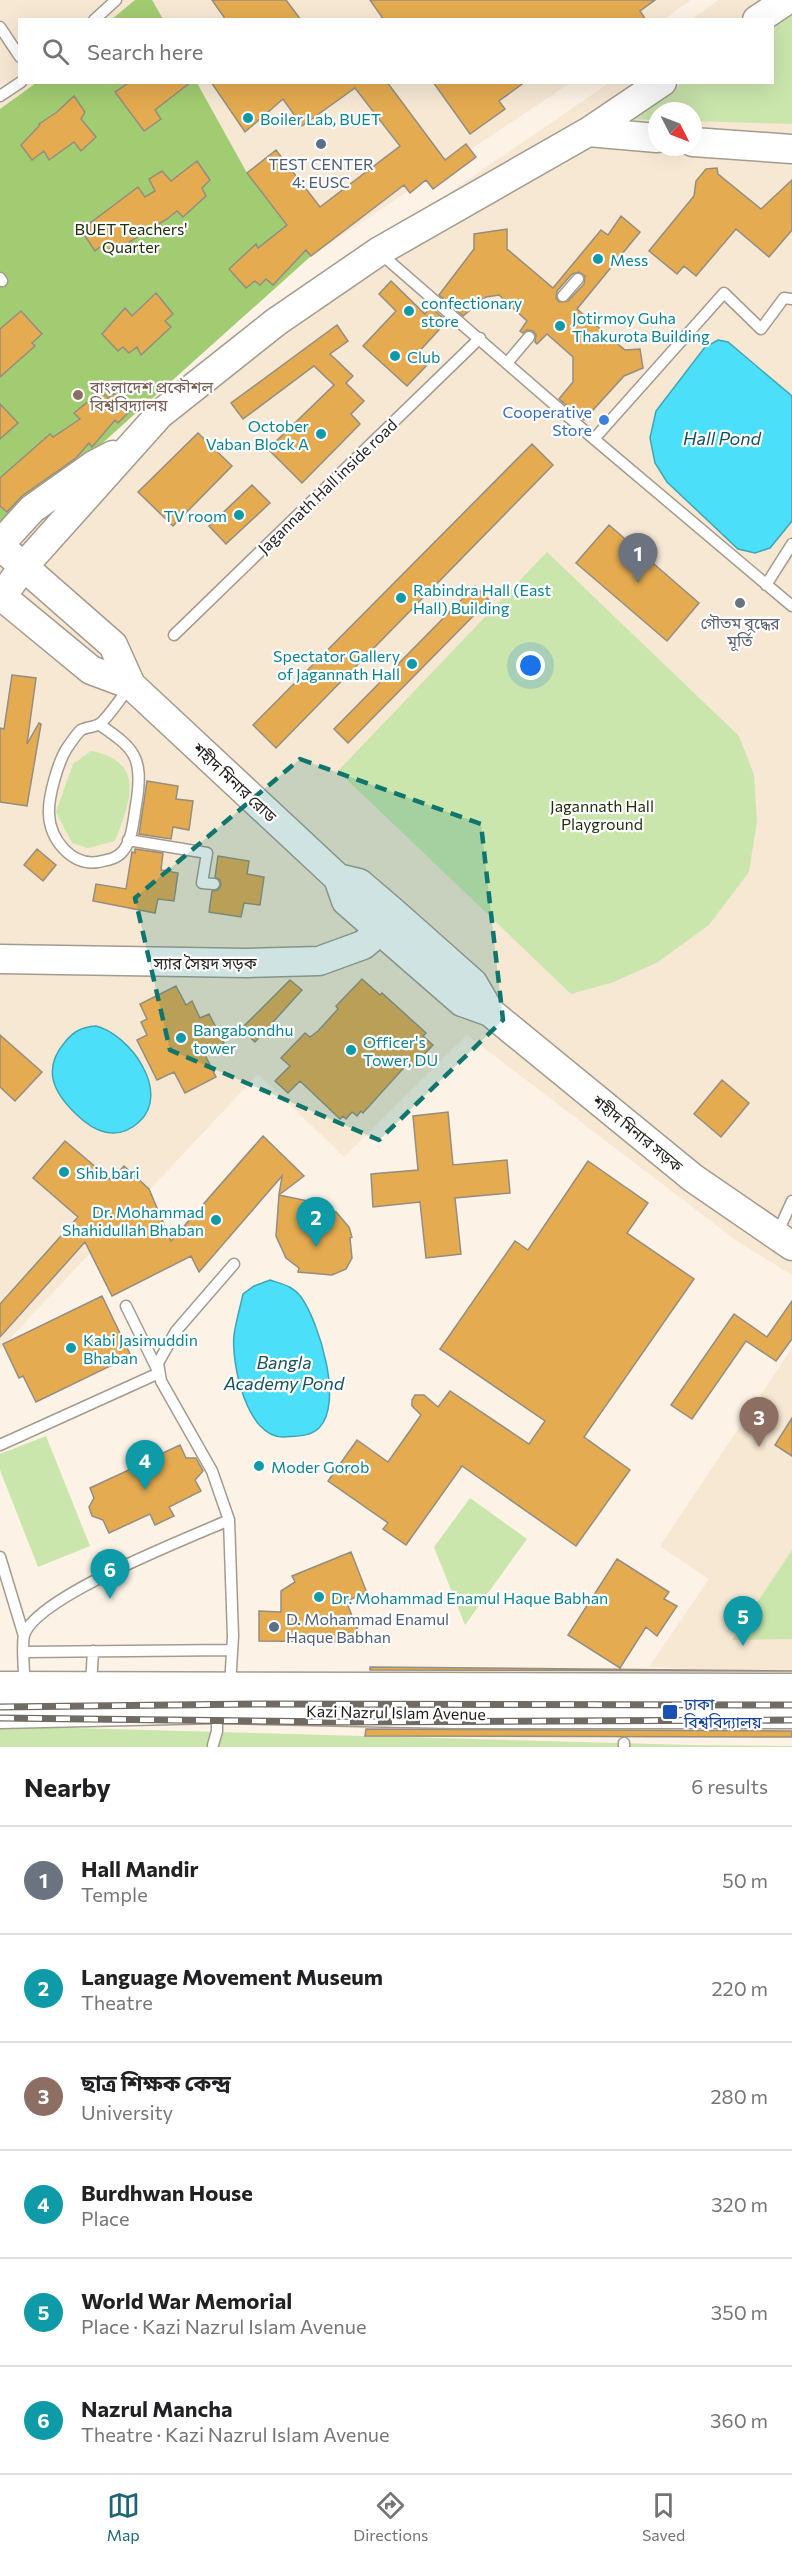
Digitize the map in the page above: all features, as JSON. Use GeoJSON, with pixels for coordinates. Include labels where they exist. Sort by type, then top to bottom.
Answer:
{"type":"FeatureCollection","features":[{"type":"Feature","properties":{"kind":"main road"},"geometry":{"type":"LineString","coordinates":[[760,18],[787,0]]}},
{"type":"Feature","properties":{"kind":"main road"},"geometry":{"type":"LineString","coordinates":[[1,597],[23,567],[160,414],[276,322],[378,252],[588,132],[659,84]]}},
{"type":"Feature","properties":{"kind":"main road"},"geometry":{"type":"LineString","coordinates":[[588,132],[648,137]]}},
{"type":"Feature","properties":{"kind":"main road"},"geometry":{"type":"LineString","coordinates":[[702,143],[792,149]]}},
{"type":"Feature","properties":{"kind":"main road"},"geometry":{"type":"LineString","coordinates":[[0,545],[32,509],[94,465],[131,445]]}},
{"type":"Feature","properties":{"kind":"main road","name":"শহীদ মিনার রোড"},"geometry":{"type":"LineString","coordinates":[[0,545],[113,645],[131,685]]}},
{"type":"Feature","properties":{"kind":"main road","name":"শহীদ মিনার রোড"},"geometry":{"type":"LineString","coordinates":[[1,597],[91,670],[131,685],[338,878],[346,901],[387,922]]}},
{"type":"Feature","properties":{"kind":"main road","name":"স্যার সৈয়দ সড়ক"},"geometry":{"type":"LineString","coordinates":[[0,959],[246,963],[319,961],[363,945],[387,922]]}},
{"type":"Feature","properties":{"kind":"main road","name":"শহীদ মিনার সড়ক"},"geometry":{"type":"LineString","coordinates":[[387,922],[473,982],[490,1011],[693,1178],[784,1241]]}},
{"type":"Feature","properties":{"kind":"main road","name":"Kazi Nazrul Islam Avenue"},"geometry":{"type":"LineString","coordinates":[[13,1699],[91,1686],[226,1683],[792,1688]]}},
{"type":"Feature","properties":{"kind":"main road","name":"Kazi Nazrul Islam Avenue"},"geometry":{"type":"LineString","coordinates":[[13,1699],[226,1683],[467,1714],[792,1714]]}},
{"type":"Feature","properties":{"kind":"lane"},"geometry":{"type":"LineString","coordinates":[[96,18],[116,0]]}},
{"type":"Feature","properties":{"kind":"lane"},"geometry":{"type":"LineString","coordinates":[[0,27],[18,54]]}},
{"type":"Feature","properties":{"kind":"lane"},"geometry":{"type":"LineString","coordinates":[[0,96],[18,84]]}},
{"type":"Feature","properties":{"kind":"lane"},"geometry":{"type":"LineString","coordinates":[[378,252],[792,606]]}},
{"type":"Feature","properties":{"kind":"lane"},"geometry":{"type":"LineString","coordinates":[[562,297],[578,279]]}},
{"type":"Feature","properties":{"kind":"lane"},"geometry":{"type":"LineString","coordinates":[[594,439],[724,293],[761,329],[784,298],[792,298]]}},
{"type":"Feature","properties":{"kind":"lane"},"geometry":{"type":"LineString","coordinates":[[507,363],[529,337]]}},
{"type":"Feature","properties":{"kind":"lane","name":"Jagannath Hall inside road"},"geometry":{"type":"LineString","coordinates":[[174,634],[480,338]]}},
{"type":"Feature","properties":{"kind":"lane"},"geometry":{"type":"LineString","coordinates":[[766,585],[792,544]]}},
{"type":"Feature","properties":{"kind":"lane"},"geometry":{"type":"LineString","coordinates":[[100,725],[120,738],[138,759],[140,777],[128,840],[123,851],[111,860],[93,862],[72,856],[60,845],[48,813],[52,791],[66,750],[82,729],[100,725],[131,685]]}},
{"type":"Feature","properties":{"kind":"lane"},"geometry":{"type":"LineString","coordinates":[[128,840],[207,853],[202,883],[214,885]]}},
{"type":"Feature","properties":{"kind":"lane"},"geometry":{"type":"LineString","coordinates":[[784,1241],[792,1201]]}},
{"type":"Feature","properties":{"kind":"lane"},"geometry":{"type":"LineString","coordinates":[[159,1373],[158,1363],[176,1331],[234,1264]]}},
{"type":"Feature","properties":{"kind":"lane"},"geometry":{"type":"LineString","coordinates":[[126,1306],[162,1381],[213,1471],[229,1520],[226,1683],[213,1744]]}},
{"type":"Feature","properties":{"kind":"lane"},"geometry":{"type":"LineString","coordinates":[[0,1445],[159,1373]]}},
{"type":"Feature","properties":{"kind":"lane"},"geometry":{"type":"LineString","coordinates":[[24,1636],[35,1619],[83,1585],[229,1520]]}},
{"type":"Feature","properties":{"kind":"lane"},"geometry":{"type":"LineString","coordinates":[[0,1557],[24,1636],[25,1652],[13,1699]]}},
{"type":"Feature","properties":{"kind":"lane"},"geometry":{"type":"LineString","coordinates":[[25,1652],[93,1651],[226,1683]]}},
{"type":"Feature","properties":{"kind":"lane"},"geometry":{"type":"LineString","coordinates":[[91,1686],[93,1651]]}},
{"type":"Feature","properties":{"kind":"highlighted area"},"geometry":{"type":"Polygon","coordinates":[[[300,759],[481,824],[503,1020],[379,1140],[170,1050],[135,898],[300,759]]]}},
{"type":"Feature","properties":{"kind":"shaded area","name":"BUET Teachers' Quarter"},"geometry":{"type":"Polygon","coordinates":[[[0,0],[691,0],[666,18],[18,18],[18,84],[569,84],[311,256],[0,535],[0,0]]]}},
{"type":"Feature","properties":{"kind":"shaded area"},"geometry":{"type":"Polygon","coordinates":[[[718,0],[792,0],[792,1275],[737,1241],[467,1035],[344,1157],[258,1074],[0,1349],[0,566],[13,547],[41,516],[279,310],[608,84],[774,84],[774,18],[693,18],[718,0]]]}},
{"type":"Feature","properties":{"kind":"shaded area","name":"ঢাকা বিশ্ববিদ্যালয়"},"geometry":{"type":"Polygon","coordinates":[[[792,1348],[792,1673],[649,1667],[709,1579],[660,1546],[792,1348]]]}},
{"type":"Feature","properties":{"kind":"green space"},"geometry":{"type":"Polygon","coordinates":[[[135,0],[152,0],[162,18],[113,18],[135,0]]]}},
{"type":"Feature","properties":{"kind":"green space"},"geometry":{"type":"Polygon","coordinates":[[[792,11],[792,124],[702,121],[702,102],[652,102],[680,84],[774,84],[774,23],[792,11]]]}},
{"type":"Feature","properties":{"kind":"green space","name":"BUET Teachers' Quarter"},"geometry":{"type":"Polygon","coordinates":[[[35,84],[198,84],[247,173],[311,256],[0,535],[0,109],[35,84]]]}},
{"type":"Feature","properties":{"kind":"green space"},"geometry":{"type":"Polygon","coordinates":[[[648,105],[648,120],[626,119],[648,105]]]}},
{"type":"Feature","properties":{"kind":"green space","name":"Jagannath Hall Playground"},"geometry":{"type":"Polygon","coordinates":[[[547,552],[739,736],[754,775],[757,821],[749,872],[709,925],[658,962],[614,982],[571,994],[338,771],[547,552]]]}},
{"type":"Feature","properties":{"kind":"green space"},"geometry":{"type":"Polygon","coordinates":[[[91,751],[109,756],[120,764],[127,774],[130,786],[129,798],[115,841],[88,848],[72,843],[56,812],[73,764],[91,751]]]}},
{"type":"Feature","properties":{"kind":"green space"},"geometry":{"type":"Polygon","coordinates":[[[46,1436],[90,1546],[38,1567],[0,1470],[0,1454],[46,1436]]]}},
{"type":"Feature","properties":{"kind":"green space"},"geometry":{"type":"Polygon","coordinates":[[[470,1498],[527,1539],[465,1625],[434,1547],[470,1498]]]}},
{"type":"Feature","properties":{"kind":"green space"},"geometry":{"type":"Polygon","coordinates":[[[792,1550],[792,1639],[732,1640],[792,1550]]]}},
{"type":"Feature","properties":{"kind":"green space"},"geometry":{"type":"Polygon","coordinates":[[[0,1726],[792,1746],[792,1747],[0,1747],[0,1726]]]}},
{"type":"Feature","properties":{"kind":"water","name":"Hall Pond"},"geometry":{"type":"Polygon","coordinates":[[[718,340],[728,342],[792,396],[792,521],[770,548],[755,553],[738,549],[667,482],[655,463],[650,438],[656,411],[705,347],[718,340]]]}},
{"type":"Feature","properties":{"kind":"water"},"geometry":{"type":"Polygon","coordinates":[[[96,1026],[109,1031],[133,1052],[149,1081],[151,1095],[148,1110],[139,1122],[122,1132],[106,1132],[90,1126],[68,1106],[56,1089],[53,1080],[54,1062],[65,1042],[79,1030],[96,1026]]]}},
{"type":"Feature","properties":{"kind":"water","name":"Bangla Academy Pond"},"geometry":{"type":"Polygon","coordinates":[[[270,1280],[291,1288],[301,1297],[315,1324],[326,1362],[329,1400],[326,1416],[319,1428],[307,1435],[284,1437],[271,1434],[260,1426],[251,1413],[239,1380],[235,1363],[234,1335],[243,1294],[254,1286],[270,1280]]]}},
{"type":"Feature","properties":{"kind":"building"},"geometry":{"type":"Polygon","coordinates":[[[212,0],[286,0],[300,18],[225,18],[212,0]]]}},
{"type":"Feature","properties":{"kind":"building"},"geometry":{"type":"Polygon","coordinates":[[[370,0],[655,0],[640,11],[645,18],[383,18],[370,0]]]}},
{"type":"Feature","properties":{"kind":"building"},"geometry":{"type":"Polygon","coordinates":[[[127,84],[188,84],[155,110],[161,119],[144,131],[115,92],[127,84]]]}},
{"type":"Feature","properties":{"kind":"building"},"geometry":{"type":"Polygon","coordinates":[[[212,84],[388,84],[445,160],[466,144],[476,157],[433,189],[426,180],[410,193],[404,185],[311,256],[306,250],[273,285],[266,279],[260,285],[255,281],[246,288],[229,269],[256,244],[258,248],[287,225],[247,173],[276,150],[320,207],[400,146],[355,88],[302,126],[283,99],[245,132],[212,84]]]}},
{"type":"Feature","properties":{"kind":"building"},"geometry":{"type":"Polygon","coordinates":[[[434,84],[522,84],[499,101],[505,109],[470,134],[434,84]]]}},
{"type":"Feature","properties":{"kind":"building"},"geometry":{"type":"Polygon","coordinates":[[[74,96],[85,112],[81,119],[96,137],[81,151],[74,142],[49,160],[44,151],[32,160],[21,145],[39,124],[57,112],[74,96]]]}},
{"type":"Feature","properties":{"kind":"building"},"geometry":{"type":"Polygon","coordinates":[[[197,161],[210,180],[202,188],[206,196],[183,217],[177,211],[118,249],[114,245],[106,252],[100,247],[95,251],[81,230],[138,187],[145,197],[155,191],[149,179],[162,171],[171,181],[197,161]]]}},
{"type":"Feature","properties":{"kind":"building"},"geometry":{"type":"Polygon","coordinates":[[[717,168],[718,174],[761,209],[792,180],[792,230],[769,257],[736,229],[696,276],[684,266],[677,274],[649,251],[694,196],[696,181],[706,169],[717,168]]]}},
{"type":"Feature","properties":{"kind":"building","name":"Jotirmoy Guha Thakurota Building"},"geometry":{"type":"Polygon","coordinates":[[[621,216],[640,232],[577,309],[625,350],[640,349],[643,368],[624,376],[584,420],[559,399],[573,382],[573,357],[547,334],[537,344],[533,331],[527,330],[523,333],[520,331],[527,321],[499,295],[486,297],[463,316],[439,295],[474,249],[474,234],[507,229],[507,249],[553,288],[601,230],[608,235],[621,216]],[[579,272],[572,274],[557,291],[556,298],[559,302],[568,301],[584,284],[585,276],[579,272]]]}},
{"type":"Feature","properties":{"kind":"building"},"geometry":{"type":"Polygon","coordinates":[[[391,281],[425,314],[430,307],[447,321],[415,356],[426,366],[407,386],[363,346],[396,311],[379,294],[391,281]]]}},
{"type":"Feature","properties":{"kind":"building"},"geometry":{"type":"Polygon","coordinates":[[[156,293],[173,314],[165,321],[171,327],[141,355],[137,347],[129,353],[123,347],[118,351],[102,334],[125,308],[132,316],[156,293]]]}},
{"type":"Feature","properties":{"kind":"building"},"geometry":{"type":"Polygon","coordinates":[[[21,311],[42,334],[32,343],[35,346],[0,377],[0,329],[21,311]]]}},
{"type":"Feature","properties":{"kind":"building"},"geometry":{"type":"Polygon","coordinates":[[[337,325],[348,341],[330,354],[353,376],[346,383],[364,401],[351,414],[360,424],[302,483],[268,449],[334,385],[314,366],[243,419],[231,403],[337,325]]]}},
{"type":"Feature","properties":{"kind":"building"},"geometry":{"type":"Polygon","coordinates":[[[101,391],[108,398],[114,393],[130,411],[118,423],[115,420],[92,447],[89,443],[76,458],[22,496],[7,512],[0,506],[0,478],[50,434],[53,437],[80,419],[74,413],[101,391]]]}},
{"type":"Feature","properties":{"kind":"building"},"geometry":{"type":"Polygon","coordinates":[[[0,404],[18,423],[0,439],[0,404]]]}},
{"type":"Feature","properties":{"kind":"building"},"geometry":{"type":"Polygon","coordinates":[[[198,433],[232,466],[173,526],[138,492],[198,433]]]}},
{"type":"Feature","properties":{"kind":"building","name":"Rabindra Hall (East Hall) Building"},"geometry":{"type":"Polygon","coordinates":[[[532,444],[553,465],[276,748],[253,725],[532,444]]]}},
{"type":"Feature","properties":{"kind":"building","name":"TV room"},"geometry":{"type":"Polygon","coordinates":[[[252,485],[270,503],[226,544],[209,526],[252,485]]]}},
{"type":"Feature","properties":{"kind":"building"},"geometry":{"type":"Polygon","coordinates":[[[609,525],[699,603],[667,641],[576,563],[609,525]]]}},
{"type":"Feature","properties":{"kind":"building","name":"Spectator Gallery of Jagannath Hall"},"geometry":{"type":"Polygon","coordinates":[[[475,586],[489,600],[348,743],[334,729],[475,586]]]}},
{"type":"Feature","properties":{"kind":"building"},"geometry":{"type":"Polygon","coordinates":[[[12,675],[36,678],[27,744],[39,723],[41,724],[27,806],[0,802],[0,728],[4,729],[12,675]]]}},
{"type":"Feature","properties":{"kind":"building"},"geometry":{"type":"Polygon","coordinates":[[[147,781],[178,786],[176,799],[193,801],[189,830],[173,827],[171,839],[139,834],[147,781]]]}},
{"type":"Feature","properties":{"kind":"building"},"geometry":{"type":"Polygon","coordinates":[[[37,849],[56,865],[43,881],[24,865],[37,849]]]}},
{"type":"Feature","properties":{"kind":"building"},"geometry":{"type":"Polygon","coordinates":[[[135,849],[163,853],[161,870],[178,873],[174,901],[158,899],[155,913],[93,901],[96,884],[126,889],[132,852],[135,853],[135,849]]]}},
{"type":"Feature","properties":{"kind":"building"},"geometry":{"type":"Polygon","coordinates":[[[218,856],[249,861],[247,874],[264,877],[260,905],[244,903],[241,917],[209,912],[212,891],[218,890],[221,885],[220,880],[215,877],[218,856]]]}},
{"type":"Feature","properties":{"kind":"building","name":"Officer's Tower, DU"},"geometry":{"type":"Polygon","coordinates":[[[362,979],[380,995],[382,993],[426,1033],[423,1036],[433,1045],[413,1066],[409,1062],[363,1113],[361,1111],[357,1116],[352,1112],[346,1119],[343,1116],[340,1119],[300,1081],[288,1093],[275,1081],[290,1066],[281,1058],[305,1033],[310,1037],[318,1031],[338,1009],[336,1006],[362,979]]]}},
{"type":"Feature","properties":{"kind":"building"},"geometry":{"type":"Polygon","coordinates":[[[290,980],[302,990],[255,1042],[241,1029],[290,980]]]}},
{"type":"Feature","properties":{"kind":"building","name":"Bangabondhu tower"},"geometry":{"type":"Polygon","coordinates":[[[176,986],[186,1005],[192,1001],[200,1018],[209,1014],[224,1043],[204,1053],[216,1077],[185,1093],[174,1072],[157,1080],[137,1040],[147,1035],[141,1022],[147,1019],[140,1004],[176,986]]]}},
{"type":"Feature","properties":{"kind":"building"},"geometry":{"type":"Polygon","coordinates":[[[0,1035],[42,1072],[15,1101],[0,1087],[0,1035]]]}},
{"type":"Feature","properties":{"kind":"building"},"geometry":{"type":"Polygon","coordinates":[[[722,1080],[749,1103],[721,1137],[694,1114],[722,1080]]]}},
{"type":"Feature","properties":{"kind":"building"},"geometry":{"type":"Polygon","coordinates":[[[448,1112],[453,1165],[507,1160],[510,1193],[455,1198],[461,1254],[426,1258],[420,1202],[373,1207],[371,1174],[418,1170],[413,1116],[448,1112]]]}},
{"type":"Feature","properties":{"kind":"building"},"geometry":{"type":"Polygon","coordinates":[[[263,1136],[304,1176],[279,1195],[282,1176],[199,1272],[191,1256],[112,1296],[85,1242],[0,1337],[0,1304],[78,1217],[33,1178],[65,1141],[111,1180],[124,1166],[149,1189],[171,1241],[263,1136]]]}},
{"type":"Feature","properties":{"kind":"building"},"geometry":{"type":"Polygon","coordinates":[[[588,1161],[648,1203],[627,1233],[694,1279],[584,1437],[630,1470],[576,1546],[462,1466],[406,1545],[383,1529],[388,1523],[328,1481],[357,1440],[388,1462],[421,1415],[412,1406],[415,1395],[424,1395],[438,1407],[450,1391],[529,1444],[545,1421],[440,1349],[515,1241],[528,1250],[588,1161]]]}},
{"type":"Feature","properties":{"kind":"building"},"geometry":{"type":"Polygon","coordinates":[[[279,1195],[318,1203],[336,1212],[349,1227],[352,1237],[350,1238],[352,1258],[346,1269],[332,1275],[298,1272],[299,1268],[286,1258],[276,1236],[279,1195]]]}},
{"type":"Feature","properties":{"kind":"building","name":"Kabi Jasimuddin Bhaban"},"geometry":{"type":"Polygon","coordinates":[[[102,1296],[131,1356],[36,1402],[23,1376],[19,1378],[3,1344],[102,1296]]]}},
{"type":"Feature","properties":{"kind":"building"},"geometry":{"type":"Polygon","coordinates":[[[792,1301],[792,1339],[776,1361],[746,1341],[692,1419],[671,1405],[734,1314],[767,1337],[792,1301]]]}},
{"type":"Feature","properties":{"kind":"building"},"geometry":{"type":"Polygon","coordinates":[[[792,1418],[792,1456],[775,1445],[792,1418]]]}},
{"type":"Feature","properties":{"kind":"building"},"geometry":{"type":"Polygon","coordinates":[[[180,1445],[186,1458],[196,1458],[203,1471],[195,1480],[201,1491],[169,1507],[174,1516],[155,1525],[150,1514],[109,1533],[103,1520],[92,1516],[89,1507],[94,1498],[90,1488],[131,1469],[127,1460],[145,1452],[148,1460],[180,1445]]]}},
{"type":"Feature","properties":{"kind":"building","name":"Dr. Mohammad Enamul Haque Babhan"},"geometry":{"type":"Polygon","coordinates":[[[351,1552],[367,1593],[346,1601],[363,1642],[259,1641],[259,1611],[281,1612],[281,1591],[295,1582],[292,1576],[351,1552]]]}},
{"type":"Feature","properties":{"kind":"building"},"geometry":{"type":"Polygon","coordinates":[[[617,1559],[669,1592],[664,1599],[677,1606],[657,1636],[646,1627],[620,1668],[568,1635],[617,1559]]]}},
{"type":"Feature","properties":{"kind":"building"},"geometry":{"type":"Polygon","coordinates":[[[370,1667],[792,1671],[370,1670],[370,1667]]]}},
{"type":"Feature","properties":{"kind":"building"},"geometry":{"type":"Polygon","coordinates":[[[366,1729],[792,1731],[792,1737],[365,1736],[366,1729]]]}},
{"type":"Feature","properties":{"kind":"railway"},"geometry":{"type":"LineString","coordinates":[[0,1707],[258,1704],[792,1705]]}},
{"type":"Feature","properties":{"kind":"railway"},"geometry":{"type":"LineString","coordinates":[[0,1718],[339,1722],[792,1720]]}},
{"type":"Feature","properties":{"kind":"place","name":"Boiler Lab, BUET"},"geometry":{"type":"Point","coordinates":[248,118]}},
{"type":"Feature","properties":{"kind":"place","name":"TEST CENTER 4: EUSC"},"geometry":{"type":"Point","coordinates":[321,144]}},
{"type":"Feature","properties":{"kind":"place","name":"Mess"},"geometry":{"type":"Point","coordinates":[598,259]}},
{"type":"Feature","properties":{"kind":"place","name":"confectionary store"},"geometry":{"type":"Point","coordinates":[409,311]}},
{"type":"Feature","properties":{"kind":"place","name":"Jotirmoy Guha Thakurota Building"},"geometry":{"type":"Point","coordinates":[560,326]}},
{"type":"Feature","properties":{"kind":"place","name":"Club"},"geometry":{"type":"Point","coordinates":[395,356]}},
{"type":"Feature","properties":{"kind":"place","name":"বাংলাদেশ প্রকৌশল বিশ্ববিদ্যালয়"},"geometry":{"type":"Point","coordinates":[78,395]}},
{"type":"Feature","properties":{"kind":"place","name":"Cooperative Store"},"geometry":{"type":"Point","coordinates":[604,420]}},
{"type":"Feature","properties":{"kind":"place","name":"October Vaban Block A"},"geometry":{"type":"Point","coordinates":[321,434]}},
{"type":"Feature","properties":{"kind":"place","name":"TV room"},"geometry":{"type":"Point","coordinates":[239,515]}},
{"type":"Feature","properties":{"kind":"place","name":"Hall Mandir"},"geometry":{"type":"Point","coordinates":[638,583]}},
{"type":"Feature","properties":{"kind":"place","name":"Rabindra Hall (East Hall) Building"},"geometry":{"type":"Point","coordinates":[401,598]}},
{"type":"Feature","properties":{"kind":"place","name":"গৌতম বুদ্ধের মূর্তি"},"geometry":{"type":"Point","coordinates":[740,603]}},
{"type":"Feature","properties":{"kind":"place","name":"Spectator Gallery of Jagannath Hall"},"geometry":{"type":"Point","coordinates":[412,664]}},
{"type":"Feature","properties":{"kind":"place","name":"Bangabondhu tower"},"geometry":{"type":"Point","coordinates":[181,1038]}},
{"type":"Feature","properties":{"kind":"place","name":"Officer's Tower, DU"},"geometry":{"type":"Point","coordinates":[351,1050]}},
{"type":"Feature","properties":{"kind":"place","name":"Shib bari"},"geometry":{"type":"Point","coordinates":[64,1172]}},
{"type":"Feature","properties":{"kind":"place","name":"Dr. Mohammad Shahidullah Bhaban"},"geometry":{"type":"Point","coordinates":[216,1220]}},
{"type":"Feature","properties":{"kind":"place","name":"Language Movement Museum"},"geometry":{"type":"Point","coordinates":[316,1247]}},
{"type":"Feature","properties":{"kind":"place","name":"Kabi Jasimuddin Bhaban"},"geometry":{"type":"Point","coordinates":[71,1348]}},
{"type":"Feature","properties":{"kind":"place","name":"ছাত্র শিক্ষক কেন্দ্র"},"geometry":{"type":"Point","coordinates":[759,1447]}},
{"type":"Feature","properties":{"kind":"place","name":"Moder Gorob"},"geometry":{"type":"Point","coordinates":[259,1466]}},
{"type":"Feature","properties":{"kind":"place","name":"Burdhwan House"},"geometry":{"type":"Point","coordinates":[145,1490]}},
{"type":"Feature","properties":{"kind":"place","name":"Dr. Mohammad Enamul Haque Babhan"},"geometry":{"type":"Point","coordinates":[319,1597]}},
{"type":"Feature","properties":{"kind":"place","name":"Nazrul Mancha"},"geometry":{"type":"Point","coordinates":[110,1599]}},
{"type":"Feature","properties":{"kind":"place","name":"D. Mohammad Enamul Haque Babhan"},"geometry":{"type":"Point","coordinates":[274,1627]}},
{"type":"Feature","properties":{"kind":"place","name":"World War Memorial"},"geometry":{"type":"Point","coordinates":[743,1646]}},
{"type":"Feature","properties":{"kind":"place","name":"ঢাকা বিশ্ববিদ্যালয়"},"geometry":{"type":"Point","coordinates":[670,1712]}}]}
